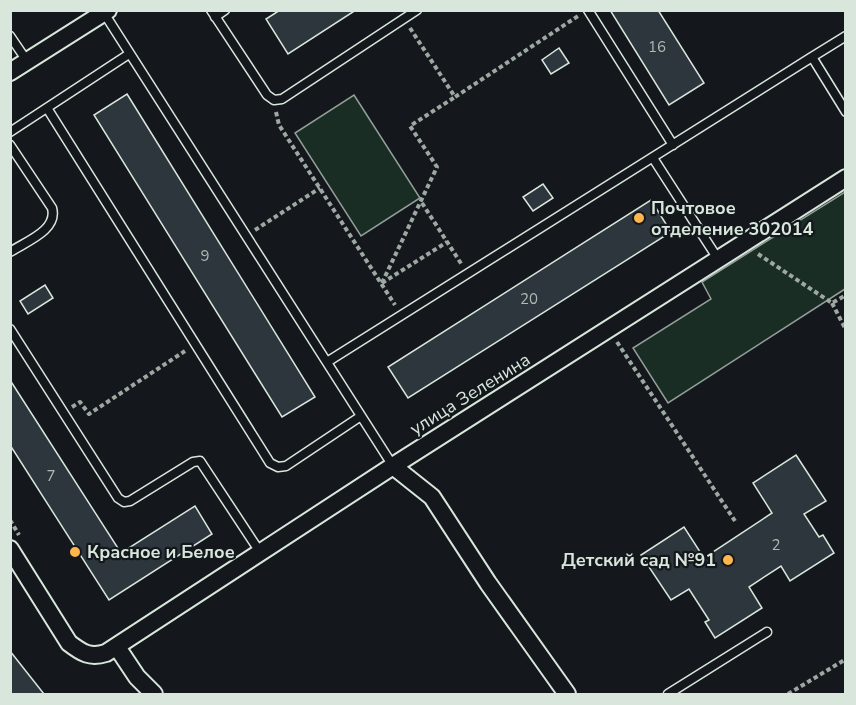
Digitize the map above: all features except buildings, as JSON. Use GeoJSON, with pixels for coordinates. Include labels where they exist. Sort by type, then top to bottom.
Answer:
{"type":"FeatureCollection","features":[{"type":"Feature","properties":{"kind":"street"},"geometry":{"type":"LineString","coordinates":[[10,72],[106,12]]}},
{"type":"Feature","properties":{"kind":"street","name":"улица Зеленина"},"geometry":{"type":"LineString","coordinates":[[16,544],[69,643],[81,652],[95,656],[117,646],[393,466],[846,178]]}},
{"type":"Feature","properties":{"kind":"street"},"geometry":{"type":"LineString","coordinates":[[393,466],[432,497],[488,584],[567,694]]}},
{"type":"Feature","properties":{"kind":"street"},"geometry":{"type":"LineString","coordinates":[[117,646],[137,677],[154,694]]}},
{"type":"Feature","properties":{"kind":"lane"},"geometry":{"type":"LineString","coordinates":[[225,10],[213,14],[267,95],[274,100],[282,99],[417,10]]}},
{"type":"Feature","properties":{"kind":"lane"},"geometry":{"type":"LineString","coordinates":[[587,10],[673,145]]}},
{"type":"Feature","properties":{"kind":"lane"},"geometry":{"type":"LineString","coordinates":[[106,12],[129,54],[393,466]]}},
{"type":"Feature","properties":{"kind":"lane"},"geometry":{"type":"LineString","coordinates":[[10,36],[27,62]]}},
{"type":"Feature","properties":{"kind":"lane"},"geometry":{"type":"LineString","coordinates":[[327,362],[846,36]]}},
{"type":"Feature","properties":{"kind":"lane"},"geometry":{"type":"LineString","coordinates":[[10,132],[129,54]]}},
{"type":"Feature","properties":{"kind":"lane"},"geometry":{"type":"LineString","coordinates":[[812,57],[846,112]]}},
{"type":"Feature","properties":{"kind":"lane"},"geometry":{"type":"LineString","coordinates":[[47,108],[270,463],[278,467],[286,466],[361,416]]}},
{"type":"Feature","properties":{"kind":"lane"},"geometry":{"type":"LineString","coordinates":[[10,145],[52,207],[54,216],[51,226],[10,252]]}},
{"type":"Feature","properties":{"kind":"lane"},"geometry":{"type":"LineString","coordinates":[[652,158],[718,259]]}},
{"type":"Feature","properties":{"kind":"lane"},"geometry":{"type":"LineString","coordinates":[[10,329],[118,498],[124,502],[130,501],[193,462],[200,461],[260,552]]}},
{"type":"Feature","properties":{"kind":"lane"},"geometry":{"type":"LineString","coordinates":[[668,694],[767,632]]}},
{"type":"Feature","properties":{"kind":"path"},"geometry":{"type":"LineString","coordinates":[[381,284],[437,167],[410,126],[587,10]]}},
{"type":"Feature","properties":{"kind":"path"},"geometry":{"type":"LineString","coordinates":[[404,19],[455,97]]}},
{"type":"Feature","properties":{"kind":"path"},"geometry":{"type":"LineString","coordinates":[[274,100],[279,124],[402,315]]}},
{"type":"Feature","properties":{"kind":"path"},"geometry":{"type":"LineString","coordinates":[[246,236],[320,188]]}},
{"type":"Feature","properties":{"kind":"path"},"geometry":{"type":"LineString","coordinates":[[422,202],[467,273]]}},
{"type":"Feature","properties":{"kind":"path"},"geometry":{"type":"LineString","coordinates":[[381,284],[447,242]]}},
{"type":"Feature","properties":{"kind":"path"},"geometry":{"type":"LineString","coordinates":[[742,244],[832,303],[846,330]]}},
{"type":"Feature","properties":{"kind":"path"},"geometry":{"type":"LineString","coordinates":[[832,303],[846,295]]}},
{"type":"Feature","properties":{"kind":"path"},"geometry":{"type":"LineString","coordinates":[[609,328],[735,521]]}},
{"type":"Feature","properties":{"kind":"path"},"geometry":{"type":"LineString","coordinates":[[63,412],[80,402],[89,414],[195,344]]}},
{"type":"Feature","properties":{"kind":"path"},"geometry":{"type":"LineString","coordinates":[[10,520],[16,544]]}},
{"type":"Feature","properties":{"kind":"path"},"geometry":{"type":"LineString","coordinates":[[788,694],[846,659]]}},
{"type":"Feature","properties":{"kind":"green space"},"geometry":{"type":"Polygon","coordinates":[[[354,95],[420,198],[361,236],[295,133],[354,95]]]}},
{"type":"Feature","properties":{"kind":"green space"},"geometry":{"type":"Polygon","coordinates":[[[845,192],[845,289],[668,403],[633,348],[711,299],[702,282],[845,192]]]}},
{"type":"Feature","properties":{"kind":"place","name":"Почтовое отделение 302014"},"geometry":{"type":"Point","coordinates":[639,218]}},
{"type":"Feature","properties":{"kind":"place","name":"Красное и Белое"},"geometry":{"type":"Point","coordinates":[75,552]}},
{"type":"Feature","properties":{"kind":"place","name":"Детский сад №91"},"geometry":{"type":"Point","coordinates":[728,560]}}]}
